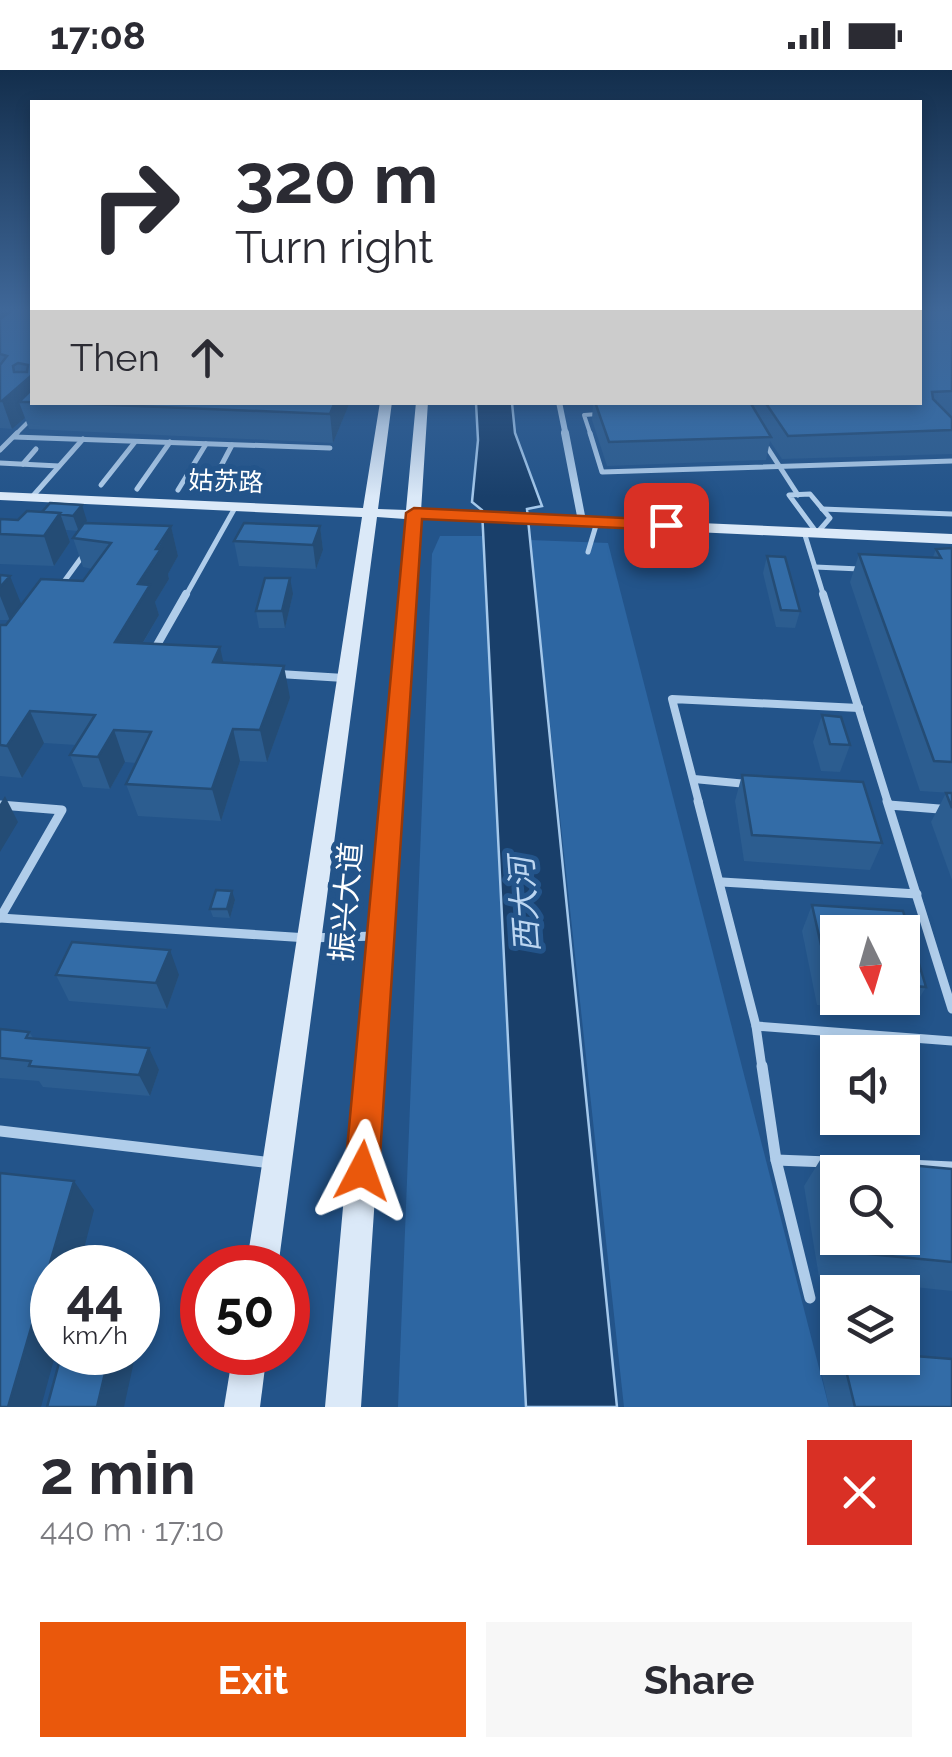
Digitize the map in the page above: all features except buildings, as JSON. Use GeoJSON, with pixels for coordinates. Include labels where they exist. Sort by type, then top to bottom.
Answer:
{"type":"FeatureCollection","features":[{"type":"Feature","properties":{"kind":"main road","name":"振兴大道"},"geometry":{"type":"LineString","coordinates":[[265,1245],[386,405]]}},
{"type":"Feature","properties":{"kind":"main road","name":"振兴大道"},"geometry":{"type":"LineString","coordinates":[[343,1407],[422,405]]}},
{"type":"Feature","properties":{"kind":"main road","name":"姑苏路"},"geometry":{"type":"LineString","coordinates":[[0,496],[32,497],[49,504],[236,506],[590,522]]}},
{"type":"Feature","properties":{"kind":"main road"},"geometry":{"type":"LineString","coordinates":[[590,522],[952,539]]}},
{"type":"Feature","properties":{"kind":"main road"},"geometry":{"type":"LineString","coordinates":[[242,1407],[247,1375]]}},
{"type":"Feature","properties":{"kind":"street"},"geometry":{"type":"LineString","coordinates":[[560,405],[590,522]]}},
{"type":"Feature","properties":{"kind":"lane"},"geometry":{"type":"LineString","coordinates":[[0,450],[37,414]]}},
{"type":"Feature","properties":{"kind":"lane"},"geometry":{"type":"LineString","coordinates":[[602,414],[584,414],[602,472],[952,461]]}},
{"type":"Feature","properties":{"kind":"lane"},"geometry":{"type":"LineString","coordinates":[[14,437],[330,448]]}},
{"type":"Feature","properties":{"kind":"lane"},"geometry":{"type":"LineString","coordinates":[[762,438],[798,494]]}},
{"type":"Feature","properties":{"kind":"lane"},"geometry":{"type":"LineString","coordinates":[[32,497],[83,439]]}},
{"type":"Feature","properties":{"kind":"lane"},"geometry":{"type":"LineString","coordinates":[[101,486],[136,441]]}},
{"type":"Feature","properties":{"kind":"lane"},"geometry":{"type":"LineString","coordinates":[[137,489],[170,442]]}},
{"type":"Feature","properties":{"kind":"lane"},"geometry":{"type":"LineString","coordinates":[[178,490],[206,444]]}},
{"type":"Feature","properties":{"kind":"lane"},"geometry":{"type":"LineString","coordinates":[[211,486],[232,445]]}},
{"type":"Feature","properties":{"kind":"lane"},"geometry":{"type":"LineString","coordinates":[[22,464],[36,449]]}},
{"type":"Feature","properties":{"kind":"lane"},"geometry":{"type":"LineString","coordinates":[[0,463],[59,466]]}},
{"type":"Feature","properties":{"kind":"lane"},"geometry":{"type":"LineString","coordinates":[[810,532],[830,518],[810,494],[789,495],[810,532],[815,567],[952,1009]]}},
{"type":"Feature","properties":{"kind":"lane"},"geometry":{"type":"LineString","coordinates":[[146,666],[236,506]]}},
{"type":"Feature","properties":{"kind":"lane"},"geometry":{"type":"LineString","coordinates":[[822,509],[952,514]]}},
{"type":"Feature","properties":{"kind":"lane"},"geometry":{"type":"LineString","coordinates":[[588,552],[590,522]]}},
{"type":"Feature","properties":{"kind":"lane"},"geometry":{"type":"LineString","coordinates":[[52,596],[89,546]]}},
{"type":"Feature","properties":{"kind":"lane"},"geometry":{"type":"LineString","coordinates":[[815,567],[865,569]]}},
{"type":"Feature","properties":{"kind":"lane"},"geometry":{"type":"LineString","coordinates":[[265,673],[344,678]]}},
{"type":"Feature","properties":{"kind":"lane"},"geometry":{"type":"LineString","coordinates":[[810,1298],[776,1160],[756,1026],[672,699],[859,708]]}},
{"type":"Feature","properties":{"kind":"lane"},"geometry":{"type":"LineString","coordinates":[[694,780],[752,784]]}},
{"type":"Feature","properties":{"kind":"lane"},"geometry":{"type":"LineString","coordinates":[[866,793],[952,810]]}},
{"type":"Feature","properties":{"kind":"lane"},"geometry":{"type":"LineString","coordinates":[[0,805],[62,810],[0,918],[308,938],[380,936]]}},
{"type":"Feature","properties":{"kind":"lane"},"geometry":{"type":"LineString","coordinates":[[722,882],[916,894]]}},
{"type":"Feature","properties":{"kind":"lane"},"geometry":{"type":"LineString","coordinates":[[939,967],[952,968]]}},
{"type":"Feature","properties":{"kind":"lane"},"geometry":{"type":"LineString","coordinates":[[756,1026],[952,1041]]}},
{"type":"Feature","properties":{"kind":"lane"},"geometry":{"type":"LineString","coordinates":[[0,1132],[276,1164]]}},
{"type":"Feature","properties":{"kind":"lane"},"geometry":{"type":"LineString","coordinates":[[776,1160],[820,1162]]}},
{"type":"Feature","properties":{"kind":"lane"},"geometry":{"type":"LineString","coordinates":[[920,1165],[952,1166]]}},
{"type":"Feature","properties":{"kind":"shaded area"},"geometry":{"type":"Polygon","coordinates":[[[440,536],[483,536],[526,1407],[398,1407],[432,554],[440,536]]]}},
{"type":"Feature","properties":{"kind":"shaded area"},"geometry":{"type":"Polygon","coordinates":[[[530,540],[608,543],[829,1407],[624,1407],[530,540]]]}},
{"type":"Feature","properties":{"kind":"water","name":"西大河"},"geometry":{"type":"Polygon","coordinates":[[[476,405],[512,405],[515,433],[542,506],[527,509],[617,1407],[526,1407],[482,510],[472,502],[478,440],[476,405]]]}},
{"type":"Feature","properties":{"kind":"route"},"geometry":{"type":"LineString","coordinates":[[362,1171],[414,513],[666,525]]}}]}
